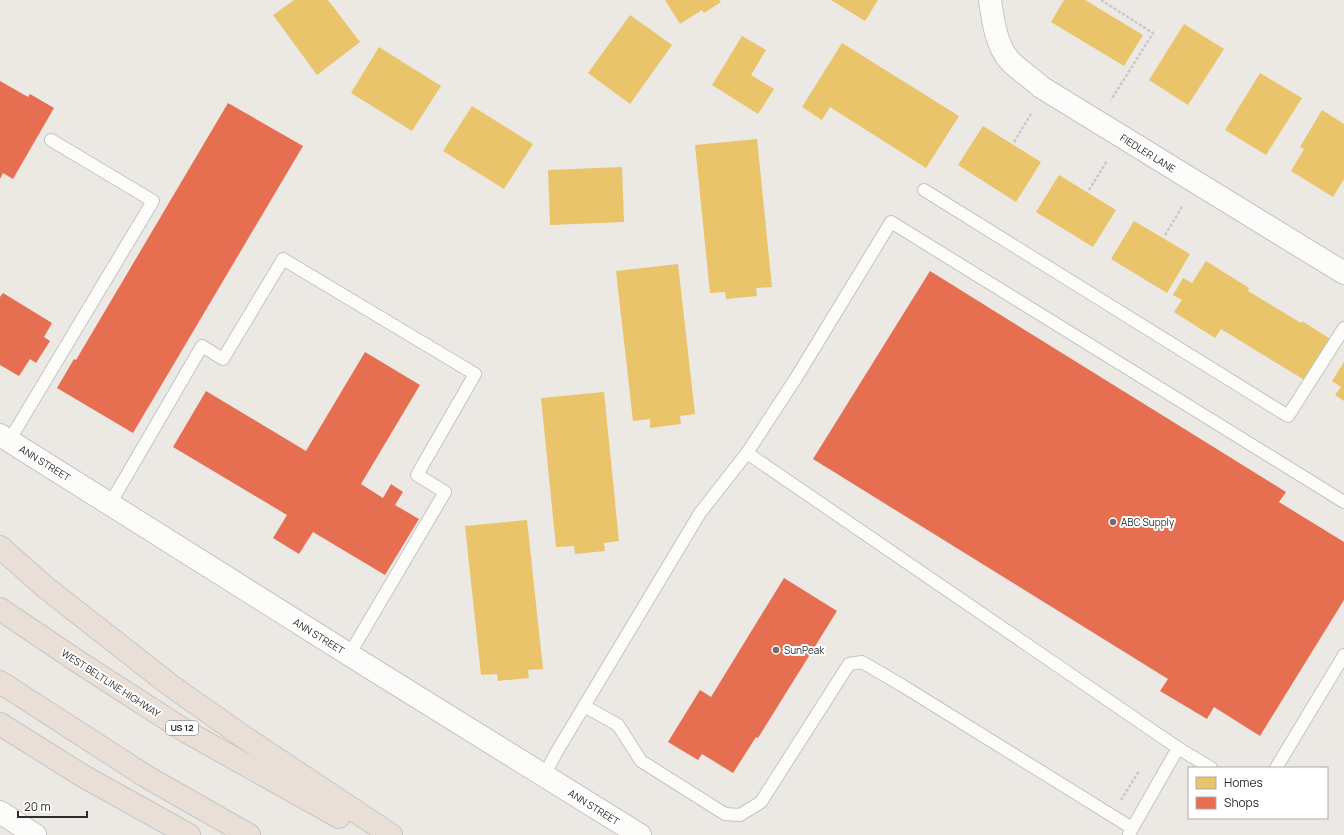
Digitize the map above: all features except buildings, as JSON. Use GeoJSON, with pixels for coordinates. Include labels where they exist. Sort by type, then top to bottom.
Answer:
{"type":"FeatureCollection","features":[{"type":"Feature","properties":{"kind":"highway"},"geometry":{"type":"LineString","coordinates":[[0,547],[45,587],[170,685],[238,733],[391,835]]}},
{"type":"Feature","properties":{"kind":"highway","name":"WEST BELTLINE HIGHWAY"},"geometry":{"type":"LineString","coordinates":[[0,609],[187,732],[372,835]]}},
{"type":"Feature","properties":{"kind":"highway"},"geometry":{"type":"LineString","coordinates":[[0,682],[146,777],[249,835]]}},
{"type":"Feature","properties":{"kind":"highway"},"geometry":{"type":"LineString","coordinates":[[0,724],[83,776],[189,835]]}},
{"type":"Feature","properties":{"kind":"street","name":"FIEDLER LANE"},"geometry":{"type":"LineString","coordinates":[[990,0],[993,26],[1004,51],[1010,61],[1041,87],[1344,273]]}},
{"type":"Feature","properties":{"kind":"street","name":"ANN STREET"},"geometry":{"type":"LineString","coordinates":[[5,438],[640,835]]}},
{"type":"Feature","properties":{"kind":"street"},"geometry":{"type":"LineString","coordinates":[[0,812],[35,835]]}},
{"type":"Feature","properties":{"kind":"lane"},"geometry":{"type":"LineString","coordinates":[[5,438],[153,202],[51,140]]}},
{"type":"Feature","properties":{"kind":"lane"},"geometry":{"type":"LineString","coordinates":[[924,190],[1288,416],[1344,328]]}},
{"type":"Feature","properties":{"kind":"lane"},"geometry":{"type":"LineString","coordinates":[[544,776],[556,753],[700,513],[747,453],[800,371],[891,222],[1344,502]]}},
{"type":"Feature","properties":{"kind":"lane"},"geometry":{"type":"LineString","coordinates":[[110,504],[202,346],[223,359],[283,259],[475,374],[417,475],[446,492],[349,654]]}},
{"type":"Feature","properties":{"kind":"lane"},"geometry":{"type":"LineString","coordinates":[[747,453],[1178,748],[1209,767]]}},
{"type":"Feature","properties":{"kind":"lane"},"geometry":{"type":"LineString","coordinates":[[1277,767],[1344,655]]}},
{"type":"Feature","properties":{"kind":"lane"},"geometry":{"type":"LineString","coordinates":[[584,706],[618,725],[641,761],[725,814],[740,816],[761,802],[849,664],[862,662],[903,686],[1130,832],[1178,748]]}},
{"type":"Feature","properties":{"kind":"path"},"geometry":{"type":"LineString","coordinates":[[1101,0],[1153,33],[1111,100]]}},
{"type":"Feature","properties":{"kind":"path"},"geometry":{"type":"LineString","coordinates":[[1014,142],[1031,114]]}},
{"type":"Feature","properties":{"kind":"path"},"geometry":{"type":"LineString","coordinates":[[1089,190],[1107,161]]}},
{"type":"Feature","properties":{"kind":"path"},"geometry":{"type":"LineString","coordinates":[[1165,235],[1182,207]]}},
{"type":"Feature","properties":{"kind":"place","name":"ABC Supply"},"geometry":{"type":"Point","coordinates":[1113,522]}},
{"type":"Feature","properties":{"kind":"place","name":"SunPeak"},"geometry":{"type":"Point","coordinates":[776,650]}}]}
